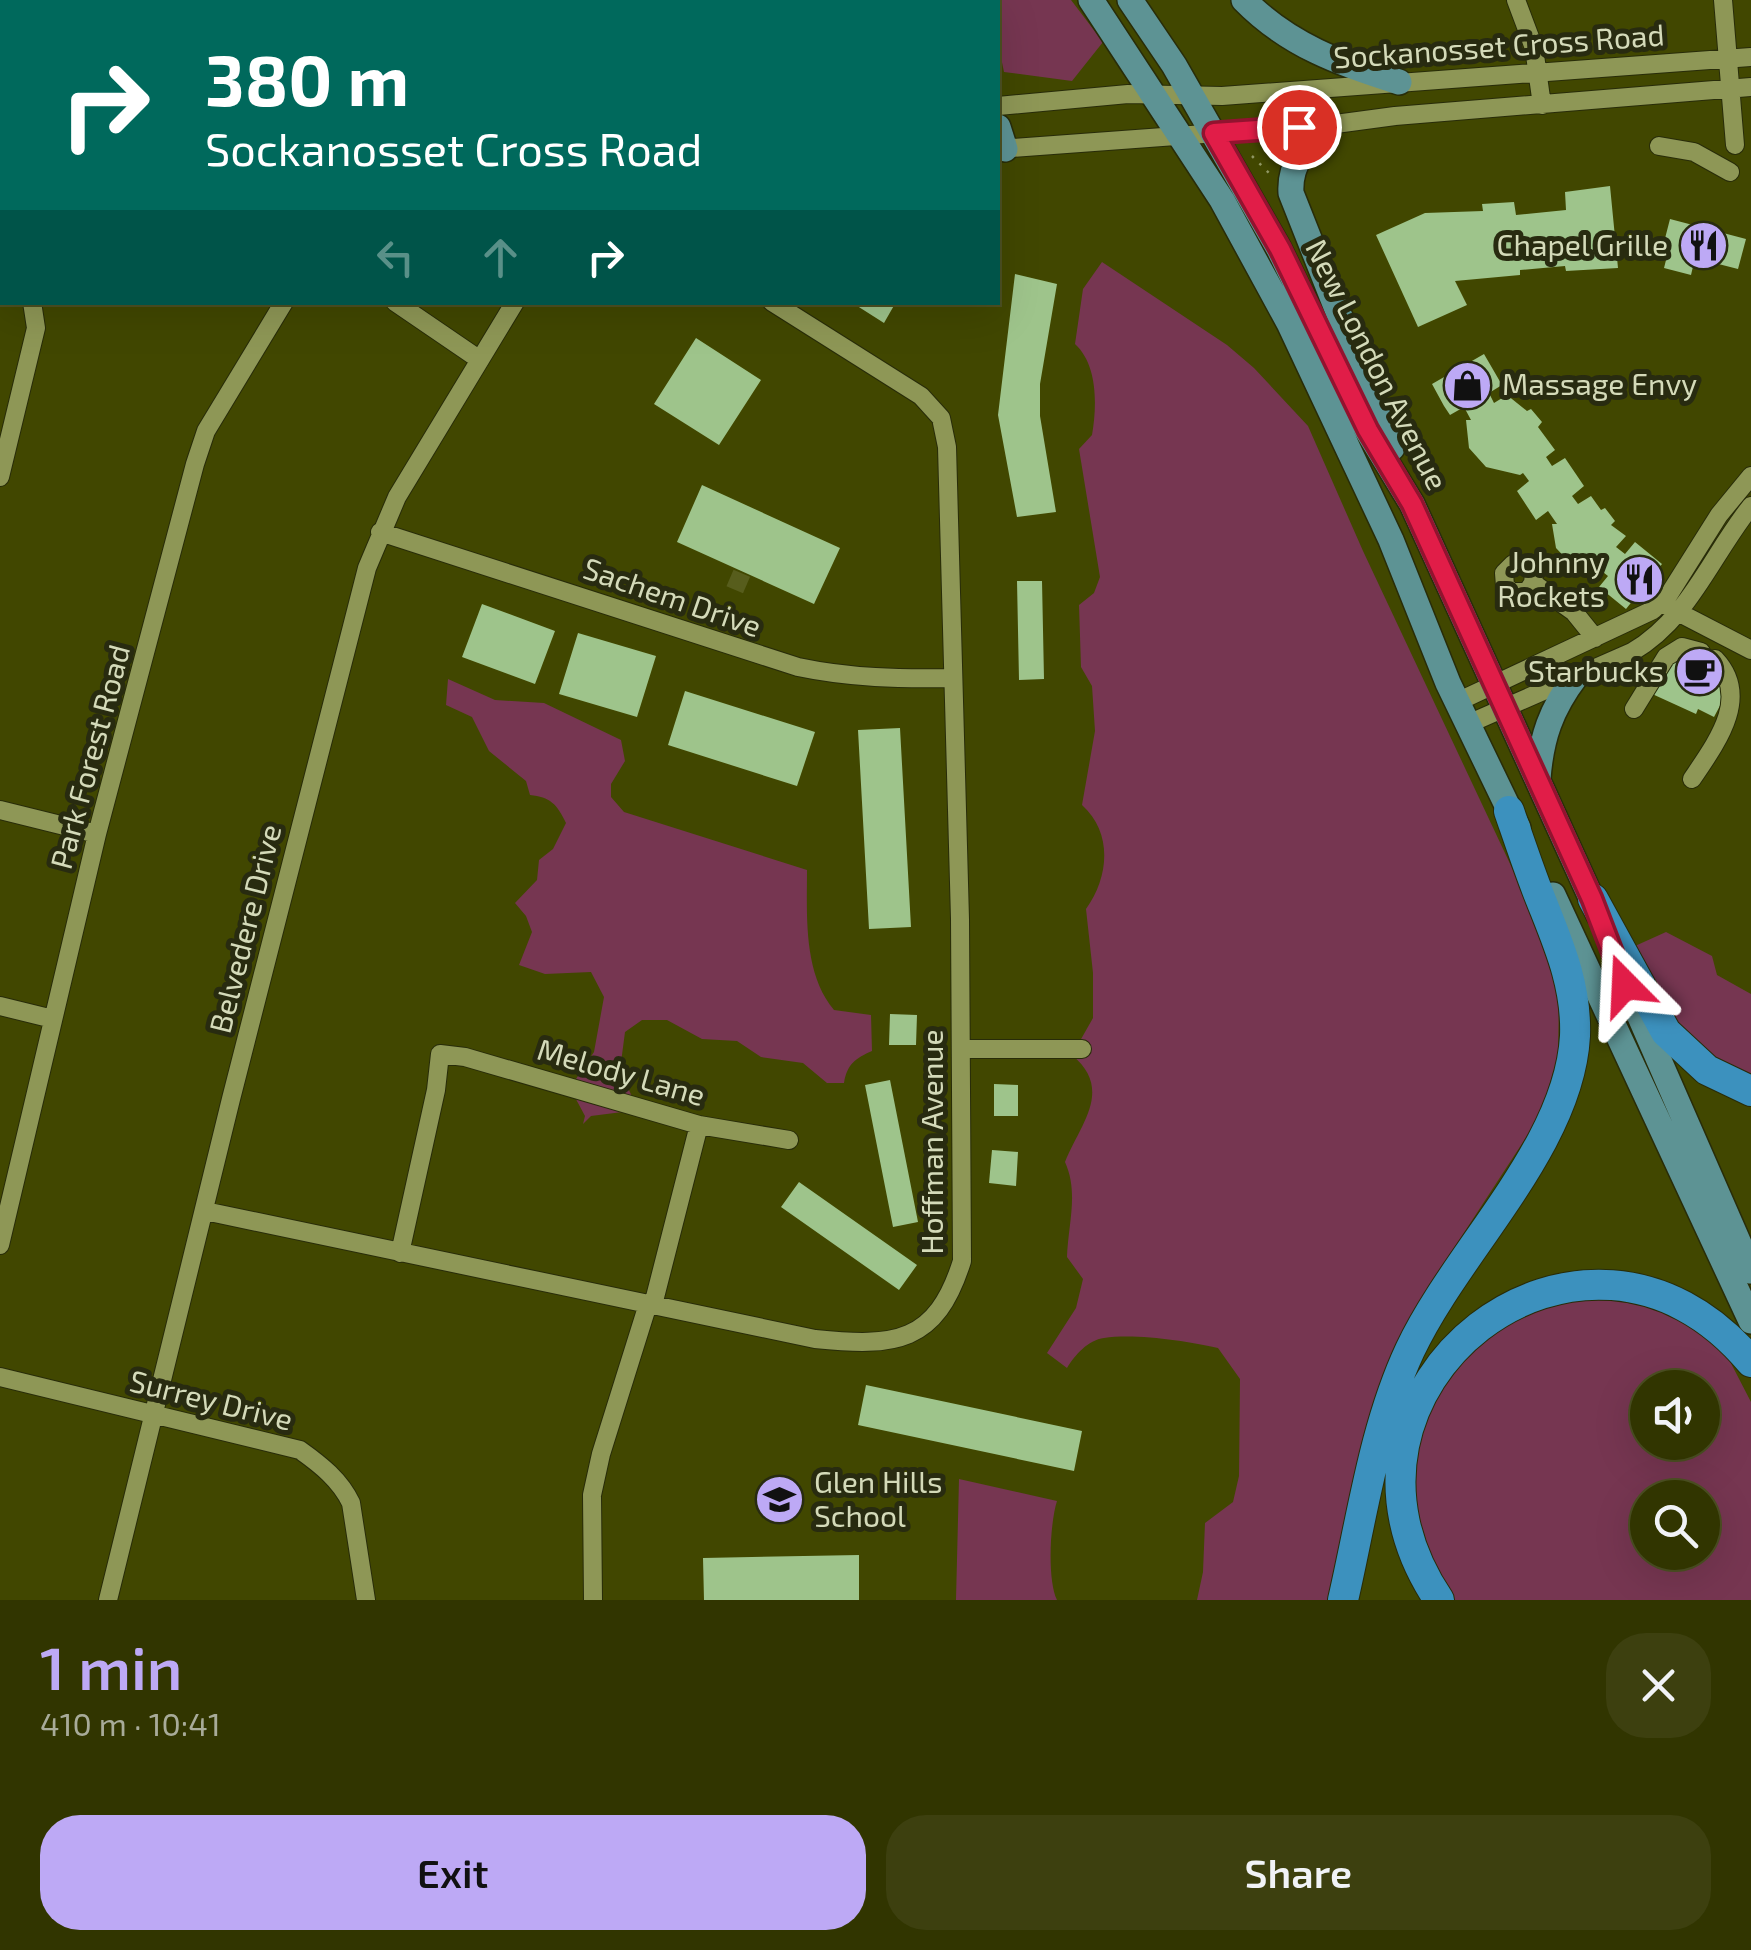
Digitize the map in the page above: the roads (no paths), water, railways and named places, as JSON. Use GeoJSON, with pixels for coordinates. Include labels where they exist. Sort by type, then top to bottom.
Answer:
{"type":"FeatureCollection","features":[{"type":"Feature","properties":{"kind":"highway"},"geometry":{"type":"LineString","coordinates":[[1343,1600],[1386,1416],[1408,1355],[1438,1298],[1542,1142],[1569,1074],[1575,1021],[1569,971],[1510,811]]}},
{"type":"Feature","properties":{"kind":"highway"},"geometry":{"type":"LineString","coordinates":[[1592,899],[1657,1020],[1675,1044],[1707,1070],[1751,1091]]}},
{"type":"Feature","properties":{"kind":"highway"},"geometry":{"type":"LineString","coordinates":[[1440,1600],[1424,1574],[1409,1536],[1402,1494],[1405,1452],[1422,1394],[1444,1360],[1474,1330],[1512,1305],[1546,1293],[1578,1286],[1620,1286],[1658,1294],[1689,1307],[1722,1330],[1751,1362]]}},
{"type":"Feature","properties":{"kind":"main road","name":"New London Avenue"},"geometry":{"type":"LineString","coordinates":[[1090,0],[1222,200],[1289,323],[1390,540],[1463,713],[1569,929],[1751,1321]]}},
{"type":"Feature","properties":{"kind":"main road","name":"New London Avenue"},"geometry":{"type":"LineString","coordinates":[[1130,0],[1191,94],[1280,249],[1368,430],[1412,504],[1592,899],[1625,985],[1751,1271]]}},
{"type":"Feature","properties":{"kind":"main road"},"geometry":{"type":"LineString","coordinates":[[1244,0],[1274,27],[1319,54],[1399,82]]}},
{"type":"Feature","properties":{"kind":"main road"},"geometry":{"type":"LineString","coordinates":[[1328,125],[1300,154],[1292,173],[1291,192],[1412,504]]}},
{"type":"Feature","properties":{"kind":"main road"},"geometry":{"type":"LineString","coordinates":[[1538,779],[1547,724],[1556,703],[1576,676]]}},
{"type":"Feature","properties":{"kind":"street"},"geometry":{"type":"LineString","coordinates":[[1516,0],[1534,48],[1542,105]]}},
{"type":"Feature","properties":{"kind":"street"},"geometry":{"type":"LineString","coordinates":[[1722,0],[1734,145]]}},
{"type":"Feature","properties":{"kind":"street","name":"Sockanosset Cross Road"},"geometry":{"type":"LineString","coordinates":[[1000,106],[1155,94],[1222,96],[1751,57]]}},
{"type":"Feature","properties":{"kind":"street","name":"Sockanosset Cross Road"},"geometry":{"type":"LineString","coordinates":[[1000,142],[1182,136],[1751,87]]}},
{"type":"Feature","properties":{"kind":"street"},"geometry":{"type":"LineString","coordinates":[[1659,146],[1694,152],[1730,172]]}},
{"type":"Feature","properties":{"kind":"street"},"geometry":{"type":"LineString","coordinates":[[0,478],[36,328],[32,305]]}},
{"type":"Feature","properties":{"kind":"street","name":"Park Forest Road"},"geometry":{"type":"LineString","coordinates":[[0,1245],[97,834],[206,431],[282,305]]}},
{"type":"Feature","properties":{"kind":"street"},"geometry":{"type":"LineString","coordinates":[[399,305],[480,360]]}},
{"type":"Feature","properties":{"kind":"street","name":"Belvedere Drive"},"geometry":{"type":"LineString","coordinates":[[108,1600],[362,587],[380,532],[398,497],[514,305]]}},
{"type":"Feature","properties":{"kind":"street","name":"Hoffman Avenue"},"geometry":{"type":"LineString","coordinates":[[205,1211],[828,1340],[891,1340],[914,1333],[931,1322],[953,1290],[962,1261],[962,1049],[947,447],[940,418],[921,396],[777,305]]}},
{"type":"Feature","properties":{"kind":"street"},"geometry":{"type":"LineString","coordinates":[[1463,713],[1500,696],[1661,603],[1719,515],[1751,476]]}},
{"type":"Feature","properties":{"kind":"street"},"geometry":{"type":"LineString","coordinates":[[1500,696],[1576,676],[1642,646],[1679,614],[1751,506]]}},
{"type":"Feature","properties":{"kind":"street","name":"Sachem Drive"},"geometry":{"type":"LineString","coordinates":[[380,532],[798,667],[888,679],[953,678]]}},
{"type":"Feature","properties":{"kind":"street"},"geometry":{"type":"LineString","coordinates":[[1533,583],[1574,612],[1595,638]]}},
{"type":"Feature","properties":{"kind":"street"},"geometry":{"type":"LineString","coordinates":[[1661,603],[1751,650]]}},
{"type":"Feature","properties":{"kind":"street"},"geometry":{"type":"LineString","coordinates":[[1634,708],[1666,657],[1682,646],[1734,668],[1748,702],[1738,727],[1692,779]]}},
{"type":"Feature","properties":{"kind":"street"},"geometry":{"type":"LineString","coordinates":[[0,810],[97,834]]}},
{"type":"Feature","properties":{"kind":"street"},"geometry":{"type":"LineString","coordinates":[[0,1006],[53,1019]]}},
{"type":"Feature","properties":{"kind":"street"},"geometry":{"type":"LineString","coordinates":[[962,1049],[1082,1049]]}},
{"type":"Feature","properties":{"kind":"street","name":"Melody Lane"},"geometry":{"type":"LineString","coordinates":[[400,1254],[436,1090],[440,1054],[465,1057],[699,1125],[789,1140]]}},
{"type":"Feature","properties":{"kind":"street"},"geometry":{"type":"LineString","coordinates":[[593,1600],[592,1495],[601,1454],[650,1305],[699,1125]]}},
{"type":"Feature","properties":{"kind":"street","name":"Surrey Drive"},"geometry":{"type":"LineString","coordinates":[[0,1377],[300,1450],[344,1489],[356,1520],[366,1600]]}},
{"type":"Feature","properties":{"kind":"tunnel"},"geometry":{"type":"LineString","coordinates":[[730,578],[751,587]]}},
{"type":"Feature","properties":{"kind":"place","name":"Chapel Grille"},"geometry":{"type":"Point","coordinates":[1703,246]}},
{"type":"Feature","properties":{"kind":"place","name":"Massage Envy"},"geometry":{"type":"Point","coordinates":[1467,385]}},
{"type":"Feature","properties":{"kind":"place","name":"Johnny Rockets"},"geometry":{"type":"Point","coordinates":[1640,580]}},
{"type":"Feature","properties":{"kind":"place","name":"Starbucks"},"geometry":{"type":"Point","coordinates":[1699,672]}},
{"type":"Feature","properties":{"kind":"place","name":"Glen Hills School"},"geometry":{"type":"Point","coordinates":[779,1500]}}]}
